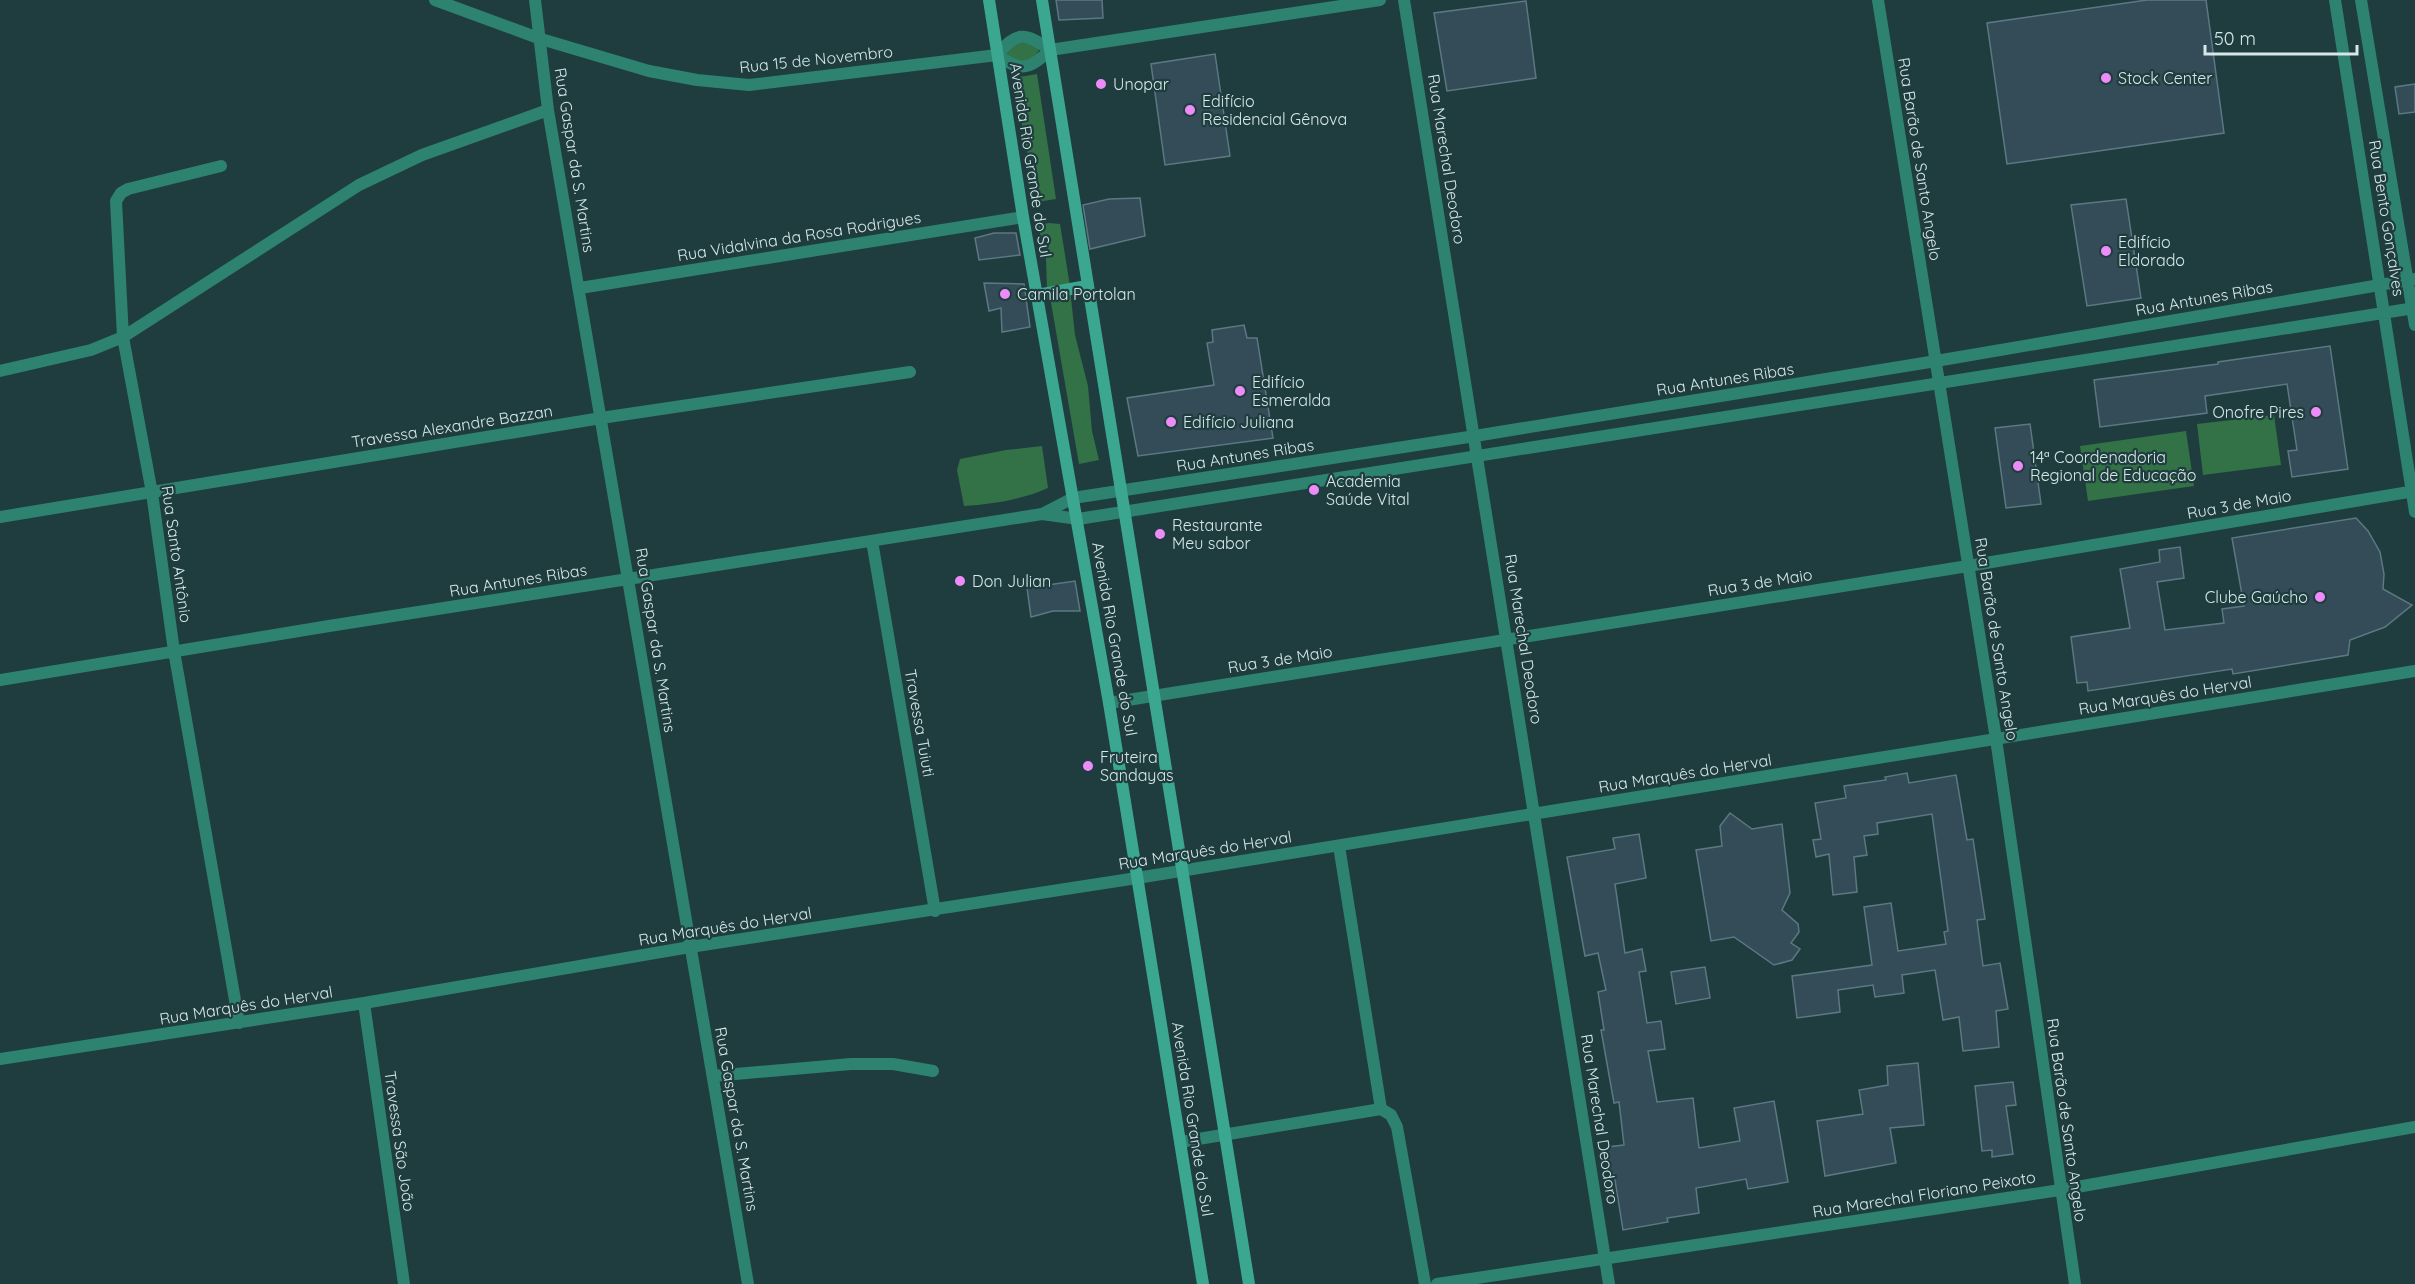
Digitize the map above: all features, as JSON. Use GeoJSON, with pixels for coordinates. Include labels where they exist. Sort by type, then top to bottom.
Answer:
{"type":"FeatureCollection","features":[{"type":"Feature","properties":{"kind":"main road","name":"Avenida Rio Grande do Sul"},"geometry":{"type":"LineString","coordinates":[[989,0],[1023,217],[1109,703],[1203,1284]]}},
{"type":"Feature","properties":{"kind":"main road","name":"Avenida Rio Grande do Sul"},"geometry":{"type":"LineString","coordinates":[[1042,0],[1249,1284]]}},
{"type":"Feature","properties":{"kind":"main road"},"geometry":{"type":"LineString","coordinates":[[1037,295],[1088,286]]}},
{"type":"Feature","properties":{"kind":"street","name":"Rua 15 de Novembro"},"geometry":{"type":"LineString","coordinates":[[435,0],[541,39],[649,71],[697,80],[749,85],[997,55]]}},
{"type":"Feature","properties":{"kind":"street","name":"Rua Gaspar da S. Martins"},"geometry":{"type":"LineString","coordinates":[[535,0],[548,110],[630,579],[748,1284]]}},
{"type":"Feature","properties":{"kind":"street"},"geometry":{"type":"LineString","coordinates":[[1050,50],[1033,38],[1021,35],[1009,41],[997,55],[1011,64],[1025,67],[1036,63],[1050,50],[1380,0]]}},
{"type":"Feature","properties":{"kind":"street","name":"Rua Marechal Deodoro"},"geometry":{"type":"LineString","coordinates":[[1404,0],[1609,1284]]}},
{"type":"Feature","properties":{"kind":"street","name":"Rua Barão de Santo Angelo"},"geometry":{"type":"LineString","coordinates":[[1878,0],[1996,739],[2075,1284]]}},
{"type":"Feature","properties":{"kind":"street","name":"Rua Bento Gonçalves"},"geometry":{"type":"LineString","coordinates":[[2335,0],[2414,491],[2415,512]]}},
{"type":"Feature","properties":{"kind":"street","name":"Rua Bento Gonçalves"},"geometry":{"type":"LineString","coordinates":[[2361,0],[2412,279],[2415,325]]}},
{"type":"Feature","properties":{"kind":"street"},"geometry":{"type":"LineString","coordinates":[[0,371],[91,350],[123,337],[359,185],[422,155],[548,110]]}},
{"type":"Feature","properties":{"kind":"street","name":"Rua Santo Antônio"},"geometry":{"type":"LineString","coordinates":[[221,166],[128,189],[121,193],[116,201],[123,337],[152,493],[174,651],[239,1023]]}},
{"type":"Feature","properties":{"kind":"street","name":"Rua Vidalvina da Rosa Rodrigues"},"geometry":{"type":"LineString","coordinates":[[580,288],[1023,217]]}},
{"type":"Feature","properties":{"kind":"street","name":"Rua Antunes Ribas"},"geometry":{"type":"LineString","coordinates":[[1042,514],[1073,498],[1936,361],[2412,279]]}},
{"type":"Feature","properties":{"kind":"street","name":"Rua Antunes Ribas"},"geometry":{"type":"LineString","coordinates":[[0,681],[174,651],[1042,514],[1078,519],[2414,308]]}},
{"type":"Feature","properties":{"kind":"street","name":"Travessa Alexandre Bazzan"},"geometry":{"type":"LineString","coordinates":[[0,518],[602,418],[910,372]]}},
{"type":"Feature","properties":{"kind":"street","name":"Rua 3 de Maio"},"geometry":{"type":"LineString","coordinates":[[1109,703],[1968,566],[2414,491]]}},
{"type":"Feature","properties":{"kind":"street","name":"Travessa Tuiuti"},"geometry":{"type":"LineString","coordinates":[[872,541],[935,911]]}},
{"type":"Feature","properties":{"kind":"street","name":"Rua Marquês do Herval"},"geometry":{"type":"LineString","coordinates":[[0,1059],[364,1003],[690,947],[935,911],[2415,671]]}},
{"type":"Feature","properties":{"kind":"street"},"geometry":{"type":"LineString","coordinates":[[1339,846],[1381,1109]]}},
{"type":"Feature","properties":{"kind":"street","name":"Travessa São João"},"geometry":{"type":"LineString","coordinates":[[364,1003],[404,1284]]}},
{"type":"Feature","properties":{"kind":"street"},"geometry":{"type":"LineString","coordinates":[[713,1076],[851,1064],[892,1064],[933,1071]]}},
{"type":"Feature","properties":{"kind":"street"},"geometry":{"type":"LineString","coordinates":[[1180,1142],[1381,1109],[1391,1115],[1397,1126],[1425,1284]]}},
{"type":"Feature","properties":{"kind":"street","name":"Rua Marechal Floriano Peixoto"},"geometry":{"type":"LineString","coordinates":[[1437,1284],[2060,1190],[2415,1127]]}},
{"type":"Feature","properties":{"kind":"green space"},"geometry":{"type":"Polygon","coordinates":[[[1016,42],[1036,44],[1039,50],[1030,60],[1008,59],[1005,53],[1016,42]]]}},
{"type":"Feature","properties":{"kind":"green space"},"geometry":{"type":"Polygon","coordinates":[[[1037,74],[1056,199],[1037,202],[1013,78],[1037,74]]]}},
{"type":"Feature","properties":{"kind":"green space"},"geometry":{"type":"Polygon","coordinates":[[[1060,224],[1070,286],[1047,289],[1046,259],[1038,225],[1060,224]]]}},
{"type":"Feature","properties":{"kind":"green space"},"geometry":{"type":"Polygon","coordinates":[[[1070,289],[1075,335],[1088,386],[1092,431],[1099,460],[1079,464],[1050,297],[1070,289]]]}},
{"type":"Feature","properties":{"kind":"green space"},"geometry":{"type":"Polygon","coordinates":[[[2274,415],[2281,465],[2203,475],[2197,424],[2274,415]]]}},
{"type":"Feature","properties":{"kind":"green space"},"geometry":{"type":"Polygon","coordinates":[[[2186,431],[2194,486],[2088,501],[2080,446],[2186,431]]]}},
{"type":"Feature","properties":{"kind":"green space"},"geometry":{"type":"Polygon","coordinates":[[[1042,446],[1048,488],[1007,501],[964,506],[957,470],[960,459],[1042,446]]]}},
{"type":"Feature","properties":{"kind":"building"},"geometry":{"type":"Polygon","coordinates":[[[1056,0],[1102,0],[1103,18],[1059,20],[1056,0]]]}},
{"type":"Feature","properties":{"kind":"building","name":"Stock Center"},"geometry":{"type":"Polygon","coordinates":[[[2147,0],[2206,0],[2224,133],[2007,164],[1987,23],[2147,0]]]}},
{"type":"Feature","properties":{"kind":"building"},"geometry":{"type":"Polygon","coordinates":[[[1526,1],[1536,78],[1447,91],[1434,13],[1526,1]]]}},
{"type":"Feature","properties":{"kind":"building","name":"Edifício Residencial Gênova"},"geometry":{"type":"Polygon","coordinates":[[[1215,54],[1230,156],[1165,165],[1151,64],[1215,54]]]}},
{"type":"Feature","properties":{"kind":"building"},"geometry":{"type":"Polygon","coordinates":[[[2415,84],[2415,112],[2399,114],[2395,87],[2415,84]]]}},
{"type":"Feature","properties":{"kind":"building"},"geometry":{"type":"Polygon","coordinates":[[[1140,198],[1145,236],[1090,249],[1083,205],[1109,199],[1140,198]]]}},
{"type":"Feature","properties":{"kind":"building","name":"Edifício Eldorado"},"geometry":{"type":"Polygon","coordinates":[[[2126,199],[2141,298],[2087,306],[2071,205],[2126,199]]]}},
{"type":"Feature","properties":{"kind":"building"},"geometry":{"type":"Polygon","coordinates":[[[994,233],[1016,233],[1020,255],[979,260],[975,238],[994,233]]]}},
{"type":"Feature","properties":{"kind":"building"},"geometry":{"type":"Polygon","coordinates":[[[984,283],[1024,284],[1030,327],[1002,332],[1001,308],[989,311],[984,283]]]}},
{"type":"Feature","properties":{"kind":"building"},"geometry":{"type":"Polygon","coordinates":[[[1244,325],[1247,338],[1257,338],[1273,438],[1138,456],[1127,398],[1214,385],[1207,343],[1213,342],[1212,330],[1244,325]]]}},
{"type":"Feature","properties":{"kind":"building"},"geometry":{"type":"Polygon","coordinates":[[[2330,346],[2348,469],[2292,477],[2288,451],[2297,450],[2287,384],[2205,396],[2207,413],[2100,427],[2094,380],[2218,364],[2218,362],[2330,346]]]}},
{"type":"Feature","properties":{"kind":"building","name":"14ª Coordenadoria Regional de Educação"},"geometry":{"type":"Polygon","coordinates":[[[2030,424],[2041,504],[2006,508],[1995,428],[2030,424]]]}},
{"type":"Feature","properties":{"kind":"building","name":"Clube Gaúcho"},"geometry":{"type":"Polygon","coordinates":[[[2356,518],[2368,531],[2380,552],[2384,574],[2383,589],[2412,605],[2385,627],[2350,640],[2348,655],[2233,674],[2232,669],[2088,691],[2087,682],[2077,683],[2071,637],[2130,628],[2120,569],[2160,562],[2159,550],[2180,547],[2184,578],[2157,582],[2165,630],[2224,623],[2222,609],[2244,606],[2232,538],[2356,518]]]}},
{"type":"Feature","properties":{"kind":"building"},"geometry":{"type":"Polygon","coordinates":[[[1075,581],[1080,611],[1053,611],[1031,617],[1027,588],[1075,581]]]}},
{"type":"Feature","properties":{"kind":"building"},"geometry":{"type":"Polygon","coordinates":[[[1907,773],[1909,783],[1956,775],[1967,840],[1973,839],[1985,919],[1977,920],[1983,966],[2000,963],[2008,1009],[1996,1011],[1999,1047],[1963,1051],[1959,1017],[1943,1020],[1935,970],[1902,975],[1904,993],[1875,997],[1873,985],[1838,990],[1840,1012],[1797,1018],[1792,976],[1872,965],[1864,907],[1891,903],[1898,951],[1946,944],[1944,932],[1948,931],[1932,814],[1877,823],[1878,834],[1864,836],[1867,855],[1854,857],[1857,892],[1833,895],[1829,854],[1816,857],[1813,840],[1821,839],[1815,803],[1846,798],[1844,786],[1886,780],[1885,777],[1907,773]]]}},
{"type":"Feature","properties":{"kind":"building"},"geometry":{"type":"Polygon","coordinates":[[[1730,813],[1752,829],[1782,824],[1790,893],[1782,910],[1798,924],[1799,932],[1791,943],[1800,949],[1792,960],[1774,965],[1734,937],[1711,941],[1696,850],[1722,846],[1720,826],[1730,813]]]}},
{"type":"Feature","properties":{"kind":"building"},"geometry":{"type":"Polygon","coordinates":[[[1639,834],[1646,878],[1615,884],[1625,953],[1642,949],[1646,971],[1639,972],[1647,1023],[1661,1021],[1665,1049],[1648,1051],[1657,1102],[1693,1098],[1699,1148],[1740,1141],[1734,1108],[1774,1101],[1788,1182],[1748,1189],[1746,1179],[1696,1188],[1699,1213],[1667,1218],[1668,1222],[1623,1230],[1614,1174],[1610,1174],[1607,1147],[1624,1145],[1619,1102],[1614,1103],[1601,1030],[1604,1030],[1598,992],[1606,990],[1598,953],[1585,956],[1567,857],[1615,849],[1613,838],[1639,834]]]}},
{"type":"Feature","properties":{"kind":"building"},"geometry":{"type":"Polygon","coordinates":[[[1705,967],[1710,998],[1676,1004],[1671,972],[1705,967]]]}},
{"type":"Feature","properties":{"kind":"building"},"geometry":{"type":"Polygon","coordinates":[[[1918,1063],[1924,1125],[1890,1128],[1896,1163],[1825,1176],[1817,1121],[1863,1114],[1859,1090],[1888,1085],[1887,1066],[1918,1063]]]}},
{"type":"Feature","properties":{"kind":"building"},"geometry":{"type":"Polygon","coordinates":[[[2013,1082],[2016,1105],[2006,1106],[2013,1154],[1992,1157],[1992,1150],[1982,1151],[1975,1086],[2013,1082]]]}},
{"type":"Feature","properties":{"kind":"place","name":"Stock Center"},"geometry":{"type":"Point","coordinates":[2106,78]}},
{"type":"Feature","properties":{"kind":"place","name":"Unopar"},"geometry":{"type":"Point","coordinates":[1101,84]}},
{"type":"Feature","properties":{"kind":"place","name":"Edifício Residencial Gênova"},"geometry":{"type":"Point","coordinates":[1190,110]}},
{"type":"Feature","properties":{"kind":"place","name":"Edifício Eldorado"},"geometry":{"type":"Point","coordinates":[2106,251]}},
{"type":"Feature","properties":{"kind":"place","name":"Camila Portolan"},"geometry":{"type":"Point","coordinates":[1005,294]}},
{"type":"Feature","properties":{"kind":"place","name":"Edifício Esmeralda"},"geometry":{"type":"Point","coordinates":[1240,391]}},
{"type":"Feature","properties":{"kind":"place","name":"Onofre Pires"},"geometry":{"type":"Point","coordinates":[2316,412]}},
{"type":"Feature","properties":{"kind":"place","name":"Edifício Juliana"},"geometry":{"type":"Point","coordinates":[1171,422]}},
{"type":"Feature","properties":{"kind":"place","name":"14ª Coordenadoria Regional de Educação"},"geometry":{"type":"Point","coordinates":[2018,466]}},
{"type":"Feature","properties":{"kind":"place","name":"Academia Saúde Vital"},"geometry":{"type":"Point","coordinates":[1314,490]}},
{"type":"Feature","properties":{"kind":"place","name":"Restaurante Meu sabor"},"geometry":{"type":"Point","coordinates":[1160,534]}},
{"type":"Feature","properties":{"kind":"place","name":"Don Julian"},"geometry":{"type":"Point","coordinates":[960,581]}},
{"type":"Feature","properties":{"kind":"place","name":"Clube Gaúcho"},"geometry":{"type":"Point","coordinates":[2320,597]}},
{"type":"Feature","properties":{"kind":"place","name":"Fruteira Sandayas"},"geometry":{"type":"Point","coordinates":[1088,766]}}]}
